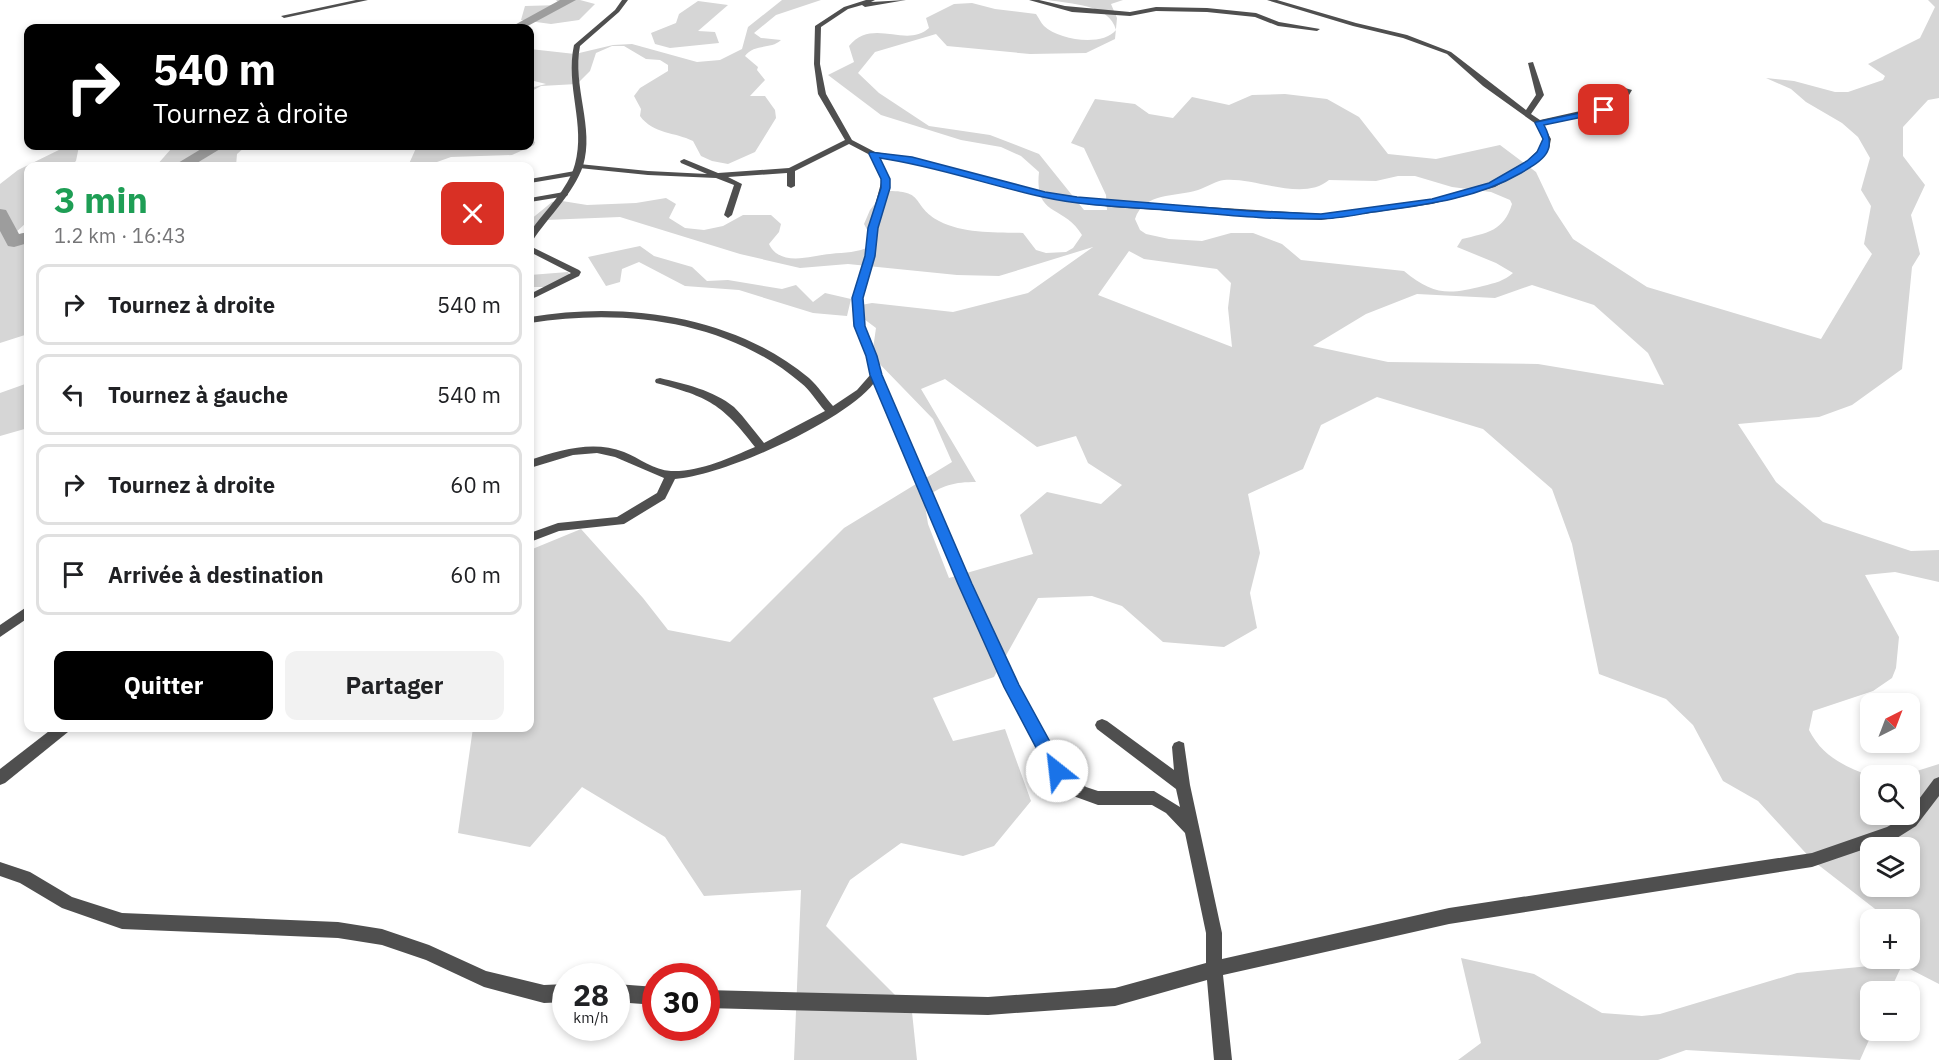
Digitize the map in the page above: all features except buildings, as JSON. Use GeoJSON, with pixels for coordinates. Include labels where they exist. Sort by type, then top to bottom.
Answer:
{"type":"FeatureCollection","features":[{"type":"Feature","properties":{"kind":"street"},"geometry":{"type":"LineString","coordinates":[[284,16],[365,0]]}},
{"type":"Feature","properties":{"kind":"street"},"geometry":{"type":"LineString","coordinates":[[534,233],[564,194],[577,169],[582,145],[575,52],[584,37],[617,11],[625,0]]}},
{"type":"Feature","properties":{"kind":"street"},"geometry":{"type":"LineString","coordinates":[[872,0],[846,8],[818,26],[817,64],[822,94],[849,141],[873,154],[912,160],[1035,192],[1077,200],[1250,214],[1321,217],[1432,201],[1492,185],[1530,163],[1546,147],[1547,139],[1539,123],[1486,84],[1456,58],[1430,44],[1405,36],[1354,26],[1270,0]]}},
{"type":"Feature","properties":{"kind":"street"},"geometry":{"type":"LineString","coordinates":[[846,8],[903,0]]}},
{"type":"Feature","properties":{"kind":"street"},"geometry":{"type":"LineString","coordinates":[[1032,0],[1065,8],[1090,18]]}},
{"type":"Feature","properties":{"kind":"street"},"geometry":{"type":"LineString","coordinates":[[1065,8],[1131,14],[1156,9],[1207,10],[1256,15],[1278,24],[1317,29]]}},
{"type":"Feature","properties":{"kind":"street"},"geometry":{"type":"LineString","coordinates":[[1527,114],[1540,95],[1531,63]]}},
{"type":"Feature","properties":{"kind":"street"},"geometry":{"type":"LineString","coordinates":[[1539,123],[1618,105],[1628,90]]}},
{"type":"Feature","properties":{"kind":"street"},"geometry":{"type":"LineString","coordinates":[[534,180],[577,169],[720,176],[791,170],[849,141]]}},
{"type":"Feature","properties":{"kind":"street"},"geometry":{"type":"LineString","coordinates":[[873,154],[885,179],[885,188],[873,228],[870,256],[857,298],[859,326],[872,356],[876,375],[965,584],[1012,687],[1057,771],[1081,792],[1098,798],[1154,798],[1171,808],[1192,830]]}},
{"type":"Feature","properties":{"kind":"street"},"geometry":{"type":"LineString","coordinates":[[684,161],[738,184],[728,215]]}},
{"type":"Feature","properties":{"kind":"street"},"geometry":{"type":"LineString","coordinates":[[791,170],[791,186]]}},
{"type":"Feature","properties":{"kind":"street"},"geometry":{"type":"LineString","coordinates":[[534,199],[564,194]]}},
{"type":"Feature","properties":{"kind":"street"},"geometry":{"type":"LineString","coordinates":[[534,251],[576,272],[568,280],[534,295]]}},
{"type":"Feature","properties":{"kind":"street"},"geometry":{"type":"LineString","coordinates":[[534,319],[554,314],[613,314],[678,321],[750,346],[776,359],[813,387],[831,411]]}},
{"type":"Feature","properties":{"kind":"street"},"geometry":{"type":"LineString","coordinates":[[534,463],[574,451],[595,450],[615,453],[670,475],[716,467],[789,435],[831,411],[863,390],[876,375]]}},
{"type":"Feature","properties":{"kind":"street"},"geometry":{"type":"LineString","coordinates":[[660,381],[707,395],[726,406],[761,447]]}},
{"type":"Feature","properties":{"kind":"street"},"geometry":{"type":"LineString","coordinates":[[534,536],[558,527],[620,521],[660,496],[668,484],[670,475]]}},
{"type":"Feature","properties":{"kind":"street"},"geometry":{"type":"LineString","coordinates":[[0,632],[24,613]]}},
{"type":"Feature","properties":{"kind":"street"},"geometry":{"type":"LineString","coordinates":[[1102,724],[1183,785]]}},
{"type":"Feature","properties":{"kind":"street"},"geometry":{"type":"LineString","coordinates":[[0,778],[58,732]]}},
{"type":"Feature","properties":{"kind":"street"},"geometry":{"type":"LineString","coordinates":[[1179,747],[1183,785],[1214,933],[1214,969],[1223,1060]]}},
{"type":"Feature","properties":{"kind":"street"},"geometry":{"type":"LineString","coordinates":[[720,999],[988,1006],[1115,998],[1214,969],[1449,916],[1812,860],[1892,833],[1911,821],[1939,784]]}},
{"type":"Feature","properties":{"kind":"street"},"geometry":{"type":"LineString","coordinates":[[0,869],[24,877],[68,903],[122,921],[338,930],[382,936],[429,953],[484,979],[544,994],[552,994]]}},
{"type":"Feature","properties":{"kind":"shaded area"},"geometry":{"type":"Polygon","coordinates":[[[556,0],[580,0],[595,4],[579,20],[551,24],[521,20],[525,6],[561,5],[556,0]]]}},
{"type":"Feature","properties":{"kind":"shaded area"},"geometry":{"type":"Polygon","coordinates":[[[782,0],[821,0],[776,15],[754,33],[761,38],[781,40],[772,45],[753,49],[745,56],[758,67],[757,70],[765,80],[750,96],[765,96],[775,110],[776,118],[755,152],[728,164],[701,156],[693,141],[645,122],[640,116],[641,109],[634,96],[640,88],[668,71],[668,65],[660,60],[646,59],[624,46],[612,46],[596,53],[590,71],[577,84],[541,86],[534,90],[534,87],[546,84],[534,81],[534,49],[575,54],[613,45],[632,44],[697,62],[720,60],[742,49],[748,27],[782,0]]]}},
{"type":"Feature","properties":{"kind":"shaded area"},"geometry":{"type":"Polygon","coordinates":[[[1048,0],[1123,0],[1111,4],[1117,18],[1116,30],[1112,21],[1098,10],[1078,4],[1048,0]]]}},
{"type":"Feature","properties":{"kind":"shaded area"},"geometry":{"type":"Polygon","coordinates":[[[1928,0],[1939,0],[1939,98],[1928,100],[1903,127],[1903,156],[1925,185],[1911,215],[1920,254],[1912,267],[1902,369],[1852,405],[1819,417],[1738,424],[1776,482],[1823,522],[1911,551],[1939,550],[1939,582],[1895,572],[1865,575],[1899,637],[1896,668],[1892,678],[1873,691],[1860,693],[1860,695],[1813,711],[1809,730],[1820,747],[1827,753],[1860,772],[1860,825],[1920,825],[1920,770],[1939,764],[1939,984],[1910,969],[1920,969],[1920,909],[1875,909],[1812,860],[1758,801],[1723,781],[1693,725],[1666,699],[1599,674],[1572,544],[1552,489],[1483,429],[1377,397],[1321,425],[1303,469],[1248,494],[1260,553],[1250,593],[1257,628],[1224,647],[1163,642],[1122,606],[1092,596],[1038,598],[994,677],[933,698],[953,741],[1005,729],[1031,801],[994,846],[963,856],[901,843],[850,880],[826,926],[912,1012],[917,1060],[794,1060],[801,890],[704,896],[665,837],[582,787],[530,847],[458,833],[472,732],[534,732],[534,548],[581,529],[643,598],[668,630],[730,642],[844,528],[952,462],[933,419],[872,356],[876,328],[864,319],[861,305],[872,303],[953,312],[1028,293],[1093,247],[999,276],[957,275],[848,264],[800,268],[740,254],[620,217],[545,220],[534,227],[534,217],[552,202],[562,201],[587,205],[636,203],[666,198],[676,204],[669,218],[685,228],[704,230],[723,226],[743,215],[771,215],[781,224],[779,232],[769,244],[774,251],[788,258],[805,258],[856,251],[871,246],[872,239],[864,224],[870,210],[885,191],[898,191],[913,196],[930,215],[949,225],[980,232],[1023,233],[1036,250],[1046,253],[1066,252],[1073,248],[1082,235],[1075,225],[1046,204],[1041,197],[1039,172],[1021,156],[1001,147],[961,140],[881,115],[828,75],[854,62],[849,46],[858,38],[879,33],[910,36],[920,34],[929,28],[926,18],[954,4],[972,3],[995,9],[1036,14],[1043,25],[1051,31],[1070,38],[1101,39],[1116,30],[1115,39],[1086,53],[1030,54],[947,46],[936,34],[875,52],[858,73],[879,93],[929,126],[990,135],[1039,154],[1084,210],[1107,210],[1106,195],[1084,148],[1071,143],[1095,99],[1135,104],[1149,114],[1173,118],[1192,97],[1229,105],[1252,95],[1285,94],[1327,99],[1359,117],[1388,154],[1436,159],[1500,145],[1536,172],[1554,210],[1573,239],[1647,287],[1821,339],[1872,254],[1864,244],[1871,206],[1861,190],[1870,158],[1858,137],[1842,123],[1806,102],[1791,89],[1766,78],[1794,81],[1835,92],[1848,92],[1883,80],[1885,76],[1868,64],[1920,38],[1935,7],[1928,0]],[[1398,176],[1376,181],[1329,180],[1306,189],[1224,180],[1198,190],[1153,200],[1139,210],[1135,219],[1140,230],[1146,234],[1169,239],[1202,241],[1231,233],[1253,233],[1282,244],[1301,260],[1404,271],[1424,285],[1441,291],[1460,291],[1495,283],[1513,273],[1496,263],[1457,247],[1462,239],[1487,232],[1499,225],[1509,213],[1512,204],[1510,200],[1491,192],[1452,187],[1415,176],[1398,176]],[[1129,251],[1098,295],[1232,347],[1228,308],[1231,283],[1217,269],[1144,259],[1129,251]],[[1532,285],[1495,298],[1417,294],[1366,314],[1313,346],[1388,362],[1538,364],[1664,385],[1648,353],[1594,305],[1532,285]],[[945,379],[921,389],[976,482],[948,485],[924,499],[928,524],[949,578],[1033,554],[1020,515],[1047,492],[1101,504],[1122,485],[1088,463],[1076,436],[1037,447],[945,379]]]}},
{"type":"Feature","properties":{"kind":"shaded area"},"geometry":{"type":"Polygon","coordinates":[[[698,1],[728,5],[698,31],[715,32],[719,43],[670,48],[655,44],[651,33],[676,23],[679,14],[698,1]]]}},
{"type":"Feature","properties":{"kind":"shaded area"},"geometry":{"type":"Polygon","coordinates":[[[59,150],[78,150],[75,162],[34,162],[59,150]]]}},
{"type":"Feature","properties":{"kind":"shaded area"},"geometry":{"type":"Polygon","coordinates":[[[170,150],[242,150],[237,154],[236,162],[160,162],[170,150]]]}},
{"type":"Feature","properties":{"kind":"shaded area"},"geometry":{"type":"Polygon","coordinates":[[[415,150],[523,150],[512,155],[451,157],[437,162],[410,162],[415,150]]]}},
{"type":"Feature","properties":{"kind":"shaded area"},"geometry":{"type":"Polygon","coordinates":[[[24,167],[24,225],[12,236],[24,233],[24,335],[0,343],[0,184],[24,167]]]}},
{"type":"Feature","properties":{"kind":"shaded area"},"geometry":{"type":"Polygon","coordinates":[[[640,246],[654,256],[692,267],[707,281],[728,280],[782,289],[796,285],[813,302],[825,293],[851,299],[847,316],[813,313],[739,290],[685,286],[639,262],[622,269],[620,282],[606,286],[588,257],[640,246]]]}},
{"type":"Feature","properties":{"kind":"shaded area"},"geometry":{"type":"Polygon","coordinates":[[[568,272],[571,277],[549,287],[534,287],[534,275],[568,272]]]}},
{"type":"Feature","properties":{"kind":"shaded area"},"geometry":{"type":"Polygon","coordinates":[[[24,384],[24,429],[0,436],[0,393],[24,384]]]}},
{"type":"Feature","properties":{"kind":"shaded area"},"geometry":{"type":"Polygon","coordinates":[[[1461,958],[1534,974],[1602,1013],[1642,1016],[1660,1014],[1797,973],[1860,967],[1860,969],[1900,969],[1895,981],[1860,981],[1860,1041],[1869,1041],[1860,1060],[1686,1050],[1658,1060],[1458,1060],[1481,1043],[1461,958]]]}},
{"type":"Feature","properties":{"kind":"waterway"},"geometry":{"type":"LineString","coordinates":[[523,24],[570,0]]}},
{"type":"Feature","properties":{"kind":"waterway"},"geometry":{"type":"LineString","coordinates":[[188,162],[210,150]]}},
{"type":"Feature","properties":{"kind":"waterway"},"geometry":{"type":"LineString","coordinates":[[0,214],[14,242],[24,238]]}},
{"type":"Feature","properties":{"kind":"route"},"geometry":{"type":"LineString","coordinates":[[1057,771],[1012,687],[965,584],[906,440],[876,375],[872,356],[859,326],[857,298],[870,256],[873,228],[885,188],[885,179],[873,154],[912,160],[1044,195],[1077,200],[1250,214],[1321,217],[1432,201],[1492,185],[1541,154],[1546,147],[1547,139],[1539,123],[1604,110]]}}]}
